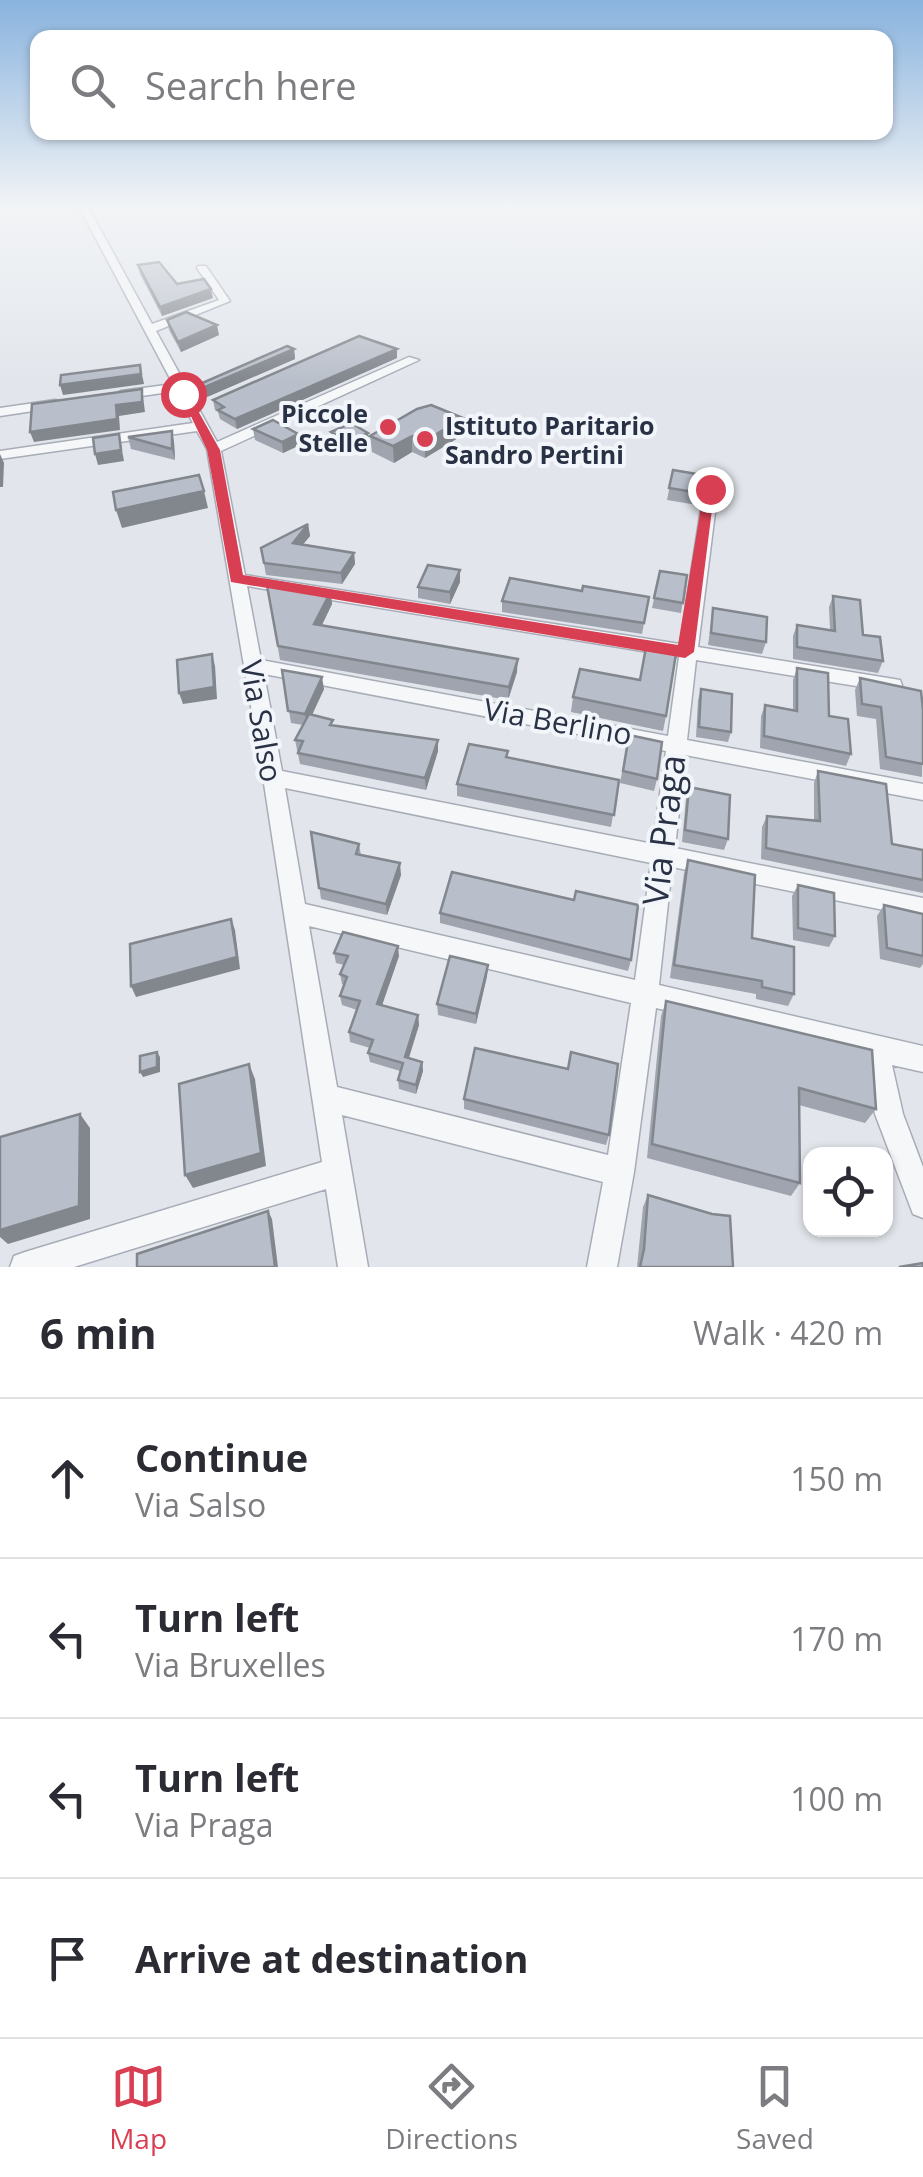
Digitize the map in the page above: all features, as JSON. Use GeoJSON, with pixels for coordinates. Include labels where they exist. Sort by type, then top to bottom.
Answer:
{"type":"FeatureCollection","features":[{"type":"Feature","properties":{"kind":"street","name":"Via Salso"},"geometry":{"type":"LineString","coordinates":[[113,264],[180,387],[202,413],[214,450],[273,778],[352,1267]]}},
{"type":"Feature","properties":{"kind":"street"},"geometry":{"type":"LineString","coordinates":[[148,330],[224,302],[202,268]]}},
{"type":"Feature","properties":{"kind":"street"},"geometry":{"type":"LineString","coordinates":[[214,450],[413,360]]}},
{"type":"Feature","properties":{"kind":"street"},"geometry":{"type":"LineString","coordinates":[[108,397],[180,387]]}},
{"type":"Feature","properties":{"kind":"street"},"geometry":{"type":"LineString","coordinates":[[0,412],[72,402]]}},
{"type":"Feature","properties":{"kind":"street"},"geometry":{"type":"LineString","coordinates":[[0,455],[202,413]]}},
{"type":"Feature","properties":{"kind":"street","name":"Via Praga"},"geometry":{"type":"LineString","coordinates":[[602,1267],[620,1172],[685,652],[710,489]]}},
{"type":"Feature","properties":{"kind":"street"},"geometry":{"type":"LineString","coordinates":[[236,578],[893,685]]}},
{"type":"Feature","properties":{"kind":"street","name":"Via Berlino"},"geometry":{"type":"LineString","coordinates":[[252,665],[923,792]]}},
{"type":"Feature","properties":{"kind":"street"},"geometry":{"type":"LineString","coordinates":[[273,778],[923,908]]}},
{"type":"Feature","properties":{"kind":"street"},"geometry":{"type":"LineString","coordinates":[[295,912],[918,1058]]}},
{"type":"Feature","properties":{"kind":"street"},"geometry":{"type":"LineString","coordinates":[[876,1048],[889,1114],[923,1204]]}},
{"type":"Feature","properties":{"kind":"street"},"geometry":{"type":"LineString","coordinates":[[325,1097],[620,1172]]}},
{"type":"Feature","properties":{"kind":"street"},"geometry":{"type":"LineString","coordinates":[[25,1267],[336,1172]]}},
{"type":"Feature","properties":{"kind":"building"},"geometry":{"type":"Polygon","coordinates":[[[161,264],[177,284],[204,279],[211,289],[160,307],[138,265],[161,264]]]}},
{"type":"Feature","properties":{"kind":"building"},"geometry":{"type":"Polygon","coordinates":[[[186,312],[217,325],[178,342],[167,320],[186,312]]]}},
{"type":"Feature","properties":{"kind":"building"},"geometry":{"type":"Polygon","coordinates":[[[359,336],[397,349],[235,419],[218,410],[224,407],[213,400],[359,336]]]}},
{"type":"Feature","properties":{"kind":"building"},"geometry":{"type":"Polygon","coordinates":[[[287,346],[294,349],[205,387],[200,384],[287,346]]]}},
{"type":"Feature","properties":{"kind":"building"},"geometry":{"type":"Polygon","coordinates":[[[140,365],[141,374],[60,385],[61,375],[140,365]]]}},
{"type":"Feature","properties":{"kind":"building"},"geometry":{"type":"Polygon","coordinates":[[[142,389],[142,402],[116,405],[117,419],[30,432],[32,404],[142,389]]]}},
{"type":"Feature","properties":{"kind":"building"},"geometry":{"type":"Polygon","coordinates":[[[431,405],[463,418],[425,441],[412,436],[393,446],[370,436],[417,409],[431,405]]]}},
{"type":"Feature","properties":{"kind":"building"},"geometry":{"type":"Polygon","coordinates":[[[273,420],[298,434],[282,442],[253,429],[273,420]]]}},
{"type":"Feature","properties":{"kind":"building"},"geometry":{"type":"Polygon","coordinates":[[[351,423],[368,433],[348,442],[331,432],[351,423]]]}},
{"type":"Feature","properties":{"kind":"building"},"geometry":{"type":"Polygon","coordinates":[[[172,431],[172,449],[128,437],[172,431]]]}},
{"type":"Feature","properties":{"kind":"building"},"geometry":{"type":"Polygon","coordinates":[[[119,434],[121,450],[95,454],[93,438],[119,434]]]}},
{"type":"Feature","properties":{"kind":"building"},"geometry":{"type":"Polygon","coordinates":[[[673,470],[703,475],[700,493],[669,488],[673,470]]]}},
{"type":"Feature","properties":{"kind":"building"},"geometry":{"type":"Polygon","coordinates":[[[199,475],[204,491],[116,510],[113,492],[199,475]]]}},
{"type":"Feature","properties":{"kind":"building"},"geometry":{"type":"Polygon","coordinates":[[[308,524],[293,543],[354,553],[341,573],[264,563],[261,548],[308,524]]]}},
{"type":"Feature","properties":{"kind":"building"},"geometry":{"type":"Polygon","coordinates":[[[428,565],[460,570],[450,592],[418,587],[428,565]]]}},
{"type":"Feature","properties":{"kind":"building"},"geometry":{"type":"Polygon","coordinates":[[[660,571],[687,575],[683,603],[654,598],[660,571]]]}},
{"type":"Feature","properties":{"kind":"building"},"geometry":{"type":"Polygon","coordinates":[[[510,578],[582,591],[583,586],[649,597],[644,623],[502,601],[510,578]]]}},
{"type":"Feature","properties":{"kind":"building"},"geometry":{"type":"Polygon","coordinates":[[[266,580],[331,591],[314,624],[518,659],[509,687],[278,646],[266,580]]]}},
{"type":"Feature","properties":{"kind":"building"},"geometry":{"type":"Polygon","coordinates":[[[833,596],[860,600],[863,635],[880,637],[883,661],[797,647],[797,625],[835,631],[833,596]]]}},
{"type":"Feature","properties":{"kind":"building"},"geometry":{"type":"Polygon","coordinates":[[[713,608],[767,617],[766,642],[711,633],[713,608]]]}},
{"type":"Feature","properties":{"kind":"building"},"geometry":{"type":"Polygon","coordinates":[[[647,642],[677,647],[666,716],[573,697],[580,669],[640,680],[647,642]]]}},
{"type":"Feature","properties":{"kind":"building"},"geometry":{"type":"Polygon","coordinates":[[[212,654],[214,687],[179,693],[177,660],[212,654]]]}},
{"type":"Feature","properties":{"kind":"building"},"geometry":{"type":"Polygon","coordinates":[[[797,668],[828,673],[829,716],[848,719],[851,754],[764,736],[765,705],[797,711],[797,668]]]}},
{"type":"Feature","properties":{"kind":"building"},"geometry":{"type":"Polygon","coordinates":[[[282,670],[322,677],[305,714],[288,711],[282,670]]]}},
{"type":"Feature","properties":{"kind":"building"},"geometry":{"type":"Polygon","coordinates":[[[860,678],[921,691],[923,764],[886,757],[881,707],[862,704],[860,678]]]}},
{"type":"Feature","properties":{"kind":"building"},"geometry":{"type":"Polygon","coordinates":[[[701,689],[732,694],[731,732],[699,727],[701,689]]]}},
{"type":"Feature","properties":{"kind":"building"},"geometry":{"type":"Polygon","coordinates":[[[309,714],[333,720],[330,725],[438,740],[425,778],[298,753],[303,741],[295,740],[309,714]]]}},
{"type":"Feature","properties":{"kind":"building"},"geometry":{"type":"Polygon","coordinates":[[[629,735],[662,742],[657,779],[623,771],[629,735]]]}},
{"type":"Feature","properties":{"kind":"building"},"geometry":{"type":"Polygon","coordinates":[[[469,744],[508,751],[506,757],[619,780],[614,815],[457,784],[469,744]]]}},
{"type":"Feature","properties":{"kind":"building"},"geometry":{"type":"Polygon","coordinates":[[[818,771],[886,784],[892,844],[923,850],[923,880],[766,848],[767,816],[820,821],[818,771]]]}},
{"type":"Feature","properties":{"kind":"building"},"geometry":{"type":"Polygon","coordinates":[[[689,787],[730,795],[728,839],[685,830],[689,787]]]}},
{"type":"Feature","properties":{"kind":"building"},"geometry":{"type":"Polygon","coordinates":[[[311,832],[359,844],[356,854],[400,863],[386,904],[319,888],[311,832]]]}},
{"type":"Feature","properties":{"kind":"building"},"geometry":{"type":"Polygon","coordinates":[[[688,860],[755,875],[752,938],[794,947],[794,994],[762,987],[762,981],[674,965],[688,860]]]}},
{"type":"Feature","properties":{"kind":"building"},"geometry":{"type":"Polygon","coordinates":[[[452,872],[574,900],[576,891],[638,905],[631,960],[440,913],[452,872]]]}},
{"type":"Feature","properties":{"kind":"building"},"geometry":{"type":"Polygon","coordinates":[[[798,885],[834,893],[835,936],[798,928],[798,885]]]}},
{"type":"Feature","properties":{"kind":"building"},"geometry":{"type":"Polygon","coordinates":[[[884,905],[923,914],[923,956],[887,948],[884,905]]]}},
{"type":"Feature","properties":{"kind":"building"},"geometry":{"type":"Polygon","coordinates":[[[231,919],[237,957],[131,986],[130,944],[231,919]]]}},
{"type":"Feature","properties":{"kind":"building"},"geometry":{"type":"Polygon","coordinates":[[[343,932],[398,946],[377,1004],[418,1015],[405,1057],[422,1062],[416,1085],[398,1080],[403,1063],[368,1053],[373,1040],[349,1032],[360,1001],[340,996],[347,977],[340,974],[348,956],[334,953],[343,932]]]}},
{"type":"Feature","properties":{"kind":"building"},"geometry":{"type":"Polygon","coordinates":[[[450,956],[488,965],[476,1014],[437,1004],[450,956]]]}},
{"type":"Feature","properties":{"kind":"building"},"geometry":{"type":"Polygon","coordinates":[[[666,1001],[872,1050],[876,1109],[799,1088],[800,1183],[652,1144],[666,1001]]]}},
{"type":"Feature","properties":{"kind":"building"},"geometry":{"type":"Polygon","coordinates":[[[475,1048],[568,1069],[571,1052],[618,1064],[609,1135],[464,1099],[475,1048]]]}},
{"type":"Feature","properties":{"kind":"building"},"geometry":{"type":"Polygon","coordinates":[[[157,1052],[157,1067],[140,1072],[140,1056],[157,1052]]]}},
{"type":"Feature","properties":{"kind":"building"},"geometry":{"type":"Polygon","coordinates":[[[249,1064],[261,1153],[185,1175],[179,1084],[249,1064]]]}},
{"type":"Feature","properties":{"kind":"building"},"geometry":{"type":"Polygon","coordinates":[[[80,1114],[79,1206],[0,1230],[0,1137],[80,1114]]]}},
{"type":"Feature","properties":{"kind":"building"},"geometry":{"type":"Polygon","coordinates":[[[648,1195],[730,1216],[733,1267],[640,1267],[648,1195]]]}},
{"type":"Feature","properties":{"kind":"building"},"geometry":{"type":"Polygon","coordinates":[[[268,1211],[275,1267],[137,1267],[137,1254],[268,1211]]]}},
{"type":"Feature","properties":{"kind":"place","name":"Piccole Stelle"},"geometry":{"type":"Point","coordinates":[388,427]}},
{"type":"Feature","properties":{"kind":"place","name":"Istituto Paritario Sandro Pertini"},"geometry":{"type":"Point","coordinates":[425,439]}},
{"type":"Feature","properties":{"kind":"route"},"geometry":{"type":"LineString","coordinates":[[183,394],[214,450],[236,578],[685,652],[710,489]]}}]}
